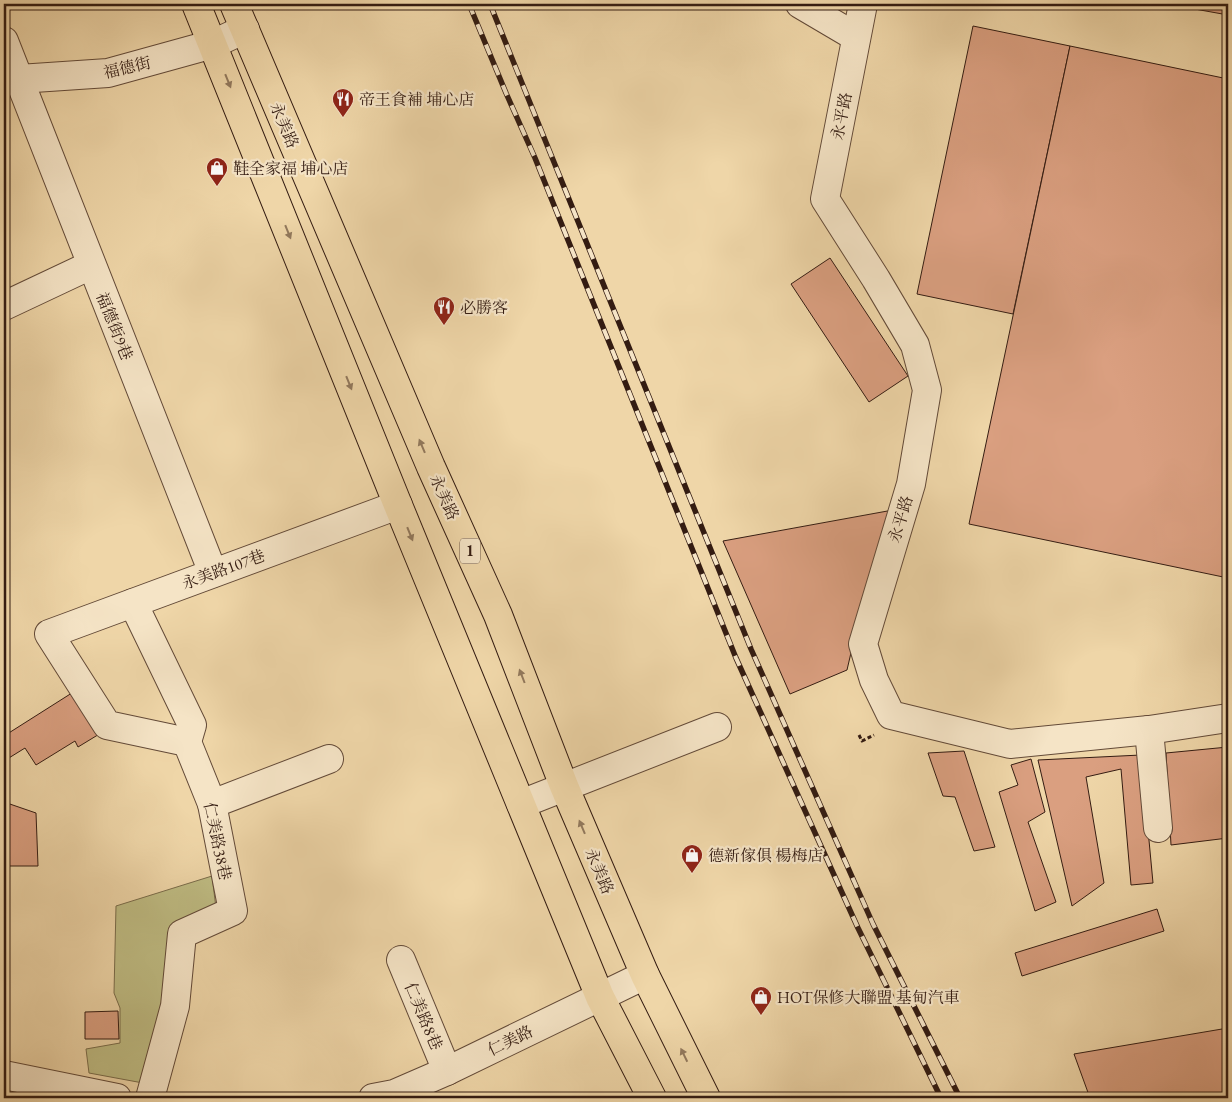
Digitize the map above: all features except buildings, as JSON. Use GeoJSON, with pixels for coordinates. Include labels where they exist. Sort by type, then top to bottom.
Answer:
{"type":"FeatureCollection","features":[{"type":"Feature","properties":{"kind":"main road"},"geometry":{"type":"LineString","coordinates":[[196,4],[398,505],[600,996],[652,1098]]}},
{"type":"Feature","properties":{"kind":"main road","name":"永美路"},"geometry":{"type":"LineString","coordinates":[[234,4],[431,466],[498,615],[564,786],[645,975],[706,1098]]}},
{"type":"Feature","properties":{"kind":"street"},"geometry":{"type":"LineString","coordinates":[[800,4],[856,37]]}},
{"type":"Feature","properties":{"kind":"street","name":"永平路"},"geometry":{"type":"LineString","coordinates":[[863,4],[825,199],[915,345],[927,390],[911,484],[863,644],[874,680],[891,715],[1010,744],[1149,730],[1228,718]]}},
{"type":"Feature","properties":{"kind":"street","name":"福德街"},"geometry":{"type":"LineString","coordinates":[[11,79],[108,73],[213,44],[245,29]]}},
{"type":"Feature","properties":{"kind":"street","name":"福德街9巷"},"geometry":{"type":"LineString","coordinates":[[4,41],[11,79],[91,265],[213,573]]}},
{"type":"Feature","properties":{"kind":"street"},"geometry":{"type":"LineString","coordinates":[[4,306],[91,265]]}},
{"type":"Feature","properties":{"kind":"street","name":"永美路107巷"},"geometry":{"type":"LineString","coordinates":[[186,742],[107,725],[49,634],[398,505]]}},
{"type":"Feature","properties":{"kind":"street"},"geometry":{"type":"LineString","coordinates":[[133,603],[192,725],[186,742]]}},
{"type":"Feature","properties":{"kind":"street"},"geometry":{"type":"LineString","coordinates":[[521,804],[718,727]]}},
{"type":"Feature","properties":{"kind":"street"},"geometry":{"type":"LineString","coordinates":[[1149,730],[1158,828]]}},
{"type":"Feature","properties":{"kind":"street","name":"仁美路38巷"},"geometry":{"type":"LineString","coordinates":[[150,1098],[175,1006],[182,934],[233,911],[212,804],[186,742]]}},
{"type":"Feature","properties":{"kind":"street"},"geometry":{"type":"LineString","coordinates":[[212,804],[329,759]]}},
{"type":"Feature","properties":{"kind":"street","name":"仁美路8巷"},"geometry":{"type":"LineString","coordinates":[[401,960],[447,1071]]}},
{"type":"Feature","properties":{"kind":"street","name":"仁美路"},"geometry":{"type":"LineString","coordinates":[[387,1097],[447,1071],[645,975]]}},
{"type":"Feature","properties":{"kind":"street"},"geometry":{"type":"LineString","coordinates":[[4,1075],[117,1098]]}},
{"type":"Feature","properties":{"kind":"shaded area"},"geometry":{"type":"Polygon","coordinates":[[[212,876],[216,908],[172,931],[161,1016],[143,1083],[89,1073],[86,1049],[120,1043],[120,1008],[114,993],[116,906],[212,876]]]}},
{"type":"Feature","properties":{"kind":"railway"},"geometry":{"type":"LineString","coordinates":[[469,4],[535,158],[736,658],[858,928],[941,1098]]}},
{"type":"Feature","properties":{"kind":"railway"},"geometry":{"type":"LineString","coordinates":[[490,4],[751,649],[873,924],[960,1098]]}},
{"type":"Feature","properties":{"kind":"place","name":"帝王食補 埔心店"},"geometry":{"type":"Point","coordinates":[343,118]}},
{"type":"Feature","properties":{"kind":"place","name":"鞋全家福 埔心店"},"geometry":{"type":"Point","coordinates":[217,187]}},
{"type":"Feature","properties":{"kind":"place","name":"必勝客"},"geometry":{"type":"Point","coordinates":[444,326]}},
{"type":"Feature","properties":{"kind":"place","name":"德新傢俱 楊梅店"},"geometry":{"type":"Point","coordinates":[692,874]}},
{"type":"Feature","properties":{"kind":"place","name":"HOT保修大聯盟 基甸汽車"},"geometry":{"type":"Point","coordinates":[761,1016]}}]}
